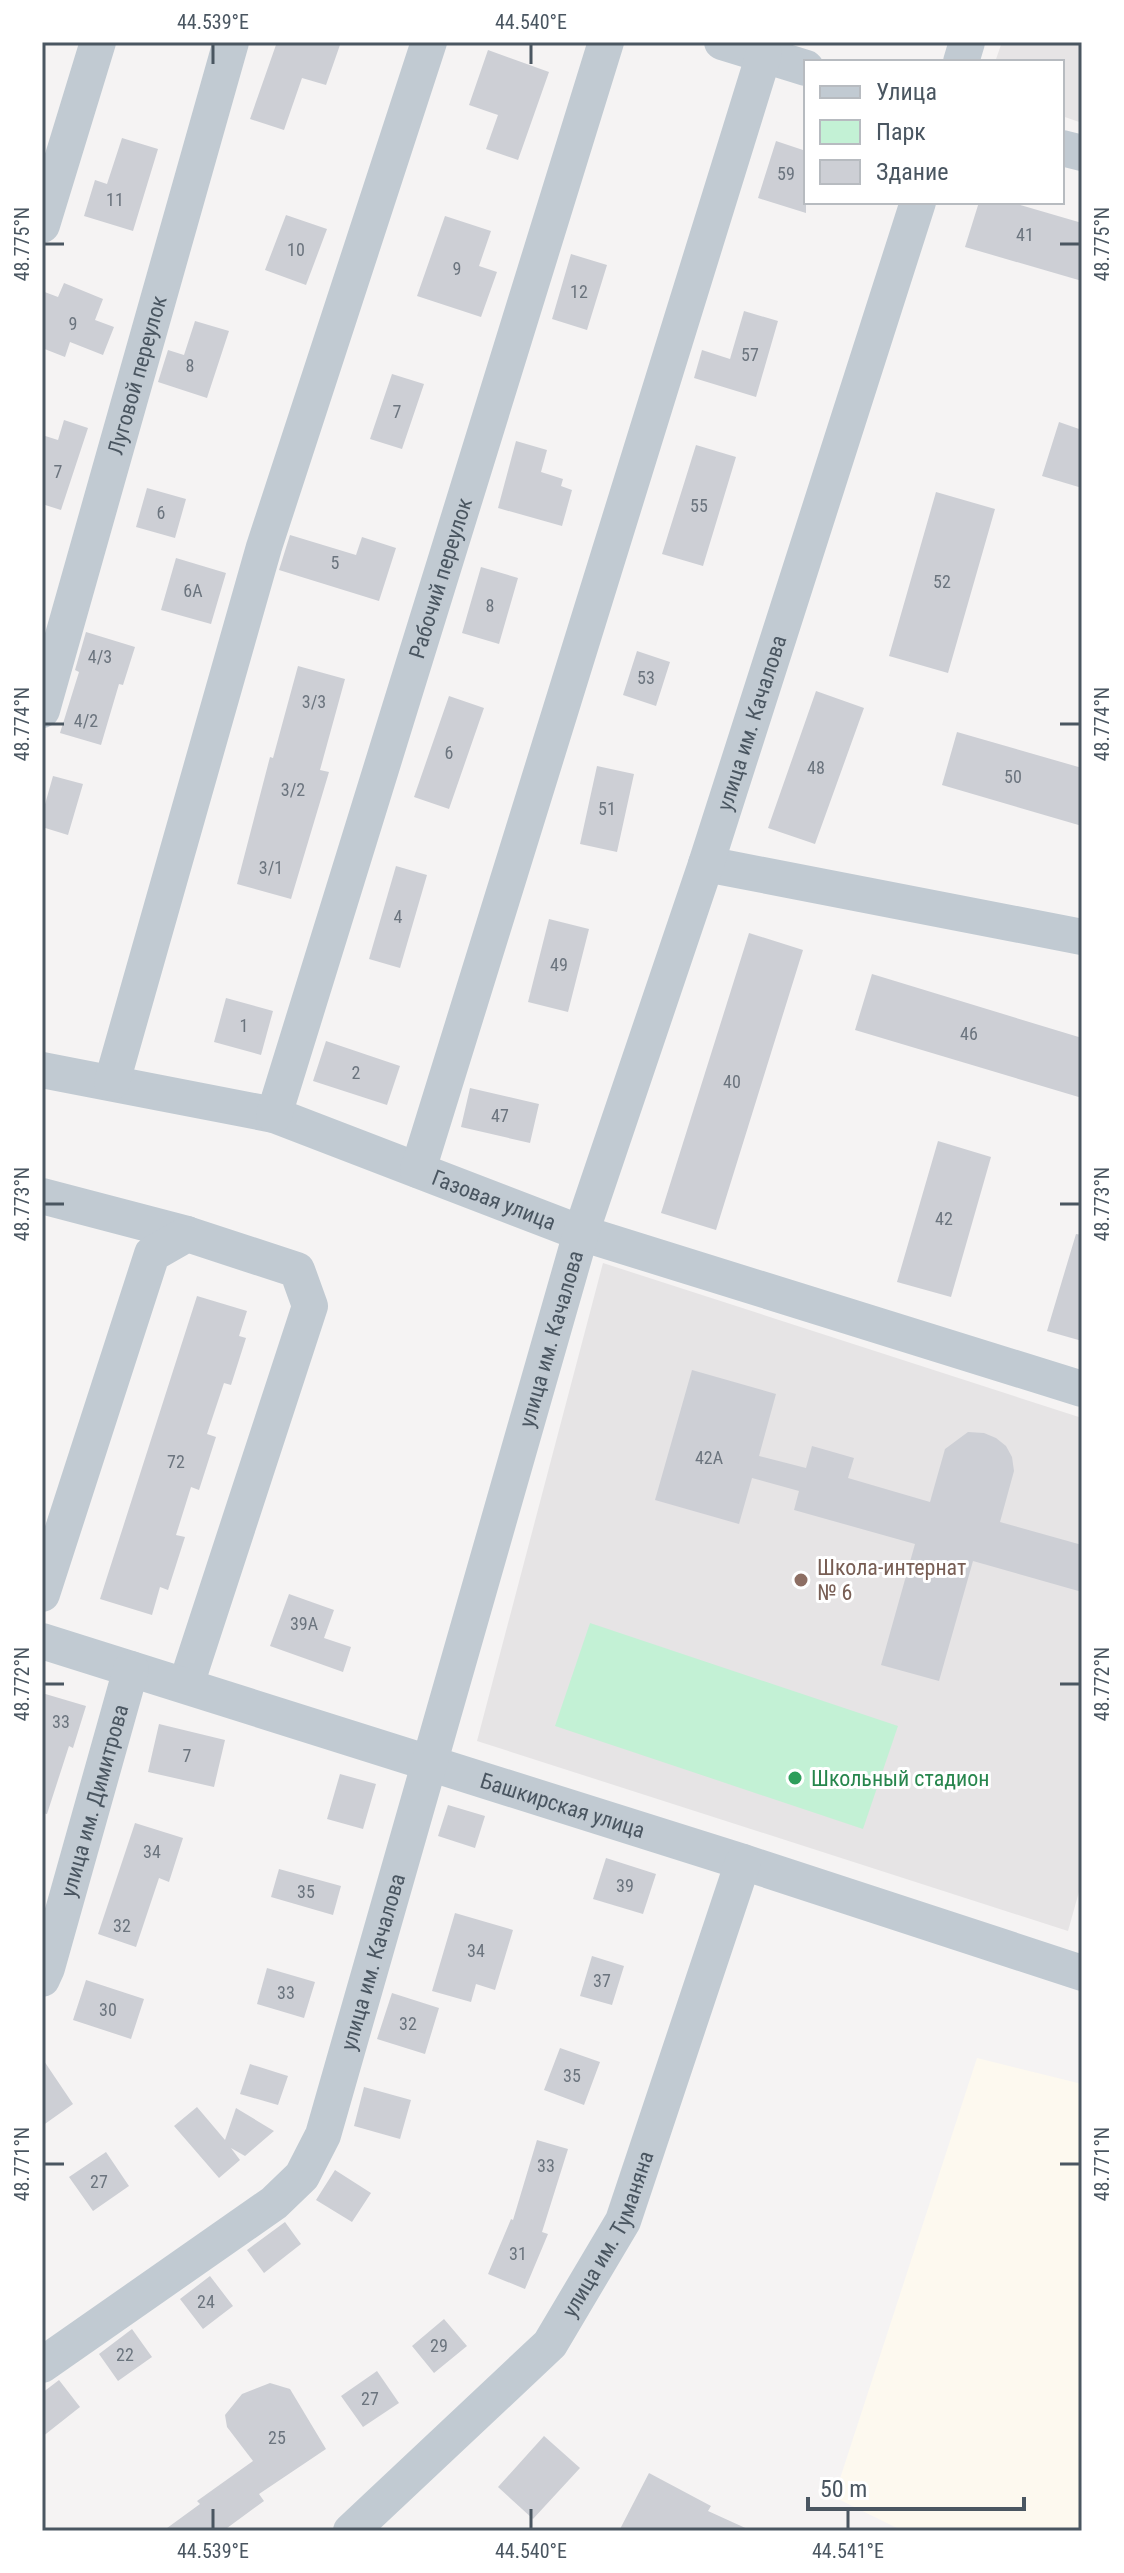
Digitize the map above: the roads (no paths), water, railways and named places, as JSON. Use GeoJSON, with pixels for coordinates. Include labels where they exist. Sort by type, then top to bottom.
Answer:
{"type":"FeatureCollection","features":[{"type":"Feature","properties":{"kind":"street"},"geometry":{"type":"LineString","coordinates":[[42,225],[98,42]]}},
{"type":"Feature","properties":{"kind":"street","name":"Луговой переулок"},"geometry":{"type":"LineString","coordinates":[[42,710],[231,42]]}},
{"type":"Feature","properties":{"kind":"street"},"geometry":{"type":"LineString","coordinates":[[112,1082],[264,547],[429,42]]}},
{"type":"Feature","properties":{"kind":"street","name":"Рабочий переулок"},"geometry":{"type":"LineString","coordinates":[[274,1115],[606,42]]}},
{"type":"Feature","properties":{"kind":"street"},"geometry":{"type":"LineString","coordinates":[[722,42],[804,67]]}},
{"type":"Feature","properties":{"kind":"street"},"geometry":{"type":"LineString","coordinates":[[418,1170],[764,54]]}},
{"type":"Feature","properties":{"kind":"street","name":"улица им. Качалова"},"geometry":{"type":"LineString","coordinates":[[42,2365],[274,2203],[302,2176],[323,2135],[581,1233],[706,864],[917,204]]}},
{"type":"Feature","properties":{"kind":"street"},"geometry":{"type":"LineString","coordinates":[[706,864],[1082,937]]}},
{"type":"Feature","properties":{"kind":"street","name":"Газовая улица"},"geometry":{"type":"LineString","coordinates":[[42,1070],[274,1115],[581,1233],[1082,1389]]}},
{"type":"Feature","properties":{"kind":"street"},"geometry":{"type":"LineString","coordinates":[[42,1196],[187,1234],[297,1270],[310,1306],[186,1685]]}},
{"type":"Feature","properties":{"kind":"street"},"geometry":{"type":"LineString","coordinates":[[42,1594],[152,1254],[187,1234]]}},
{"type":"Feature","properties":{"kind":"street","name":"Башкирская улица"},"geometry":{"type":"LineString","coordinates":[[42,1641],[743,1862],[1082,1973]]}},
{"type":"Feature","properties":{"kind":"street","name":"улица им. Димитрова"},"geometry":{"type":"LineString","coordinates":[[42,1979],[131,1669]]}},
{"type":"Feature","properties":{"kind":"street","name":"улица им. Туманяна"},"geometry":{"type":"LineString","coordinates":[[351,2531],[550,2344],[599,2262],[623,2221],[743,1862]]}},
{"type":"Feature","properties":{"kind":"place","name":"Школа-интернат № 6"},"geometry":{"type":"Point","coordinates":[801,1580]}},
{"type":"Feature","properties":{"kind":"place","name":"Школьный стадион"},"geometry":{"type":"Point","coordinates":[795,1778]}}]}
